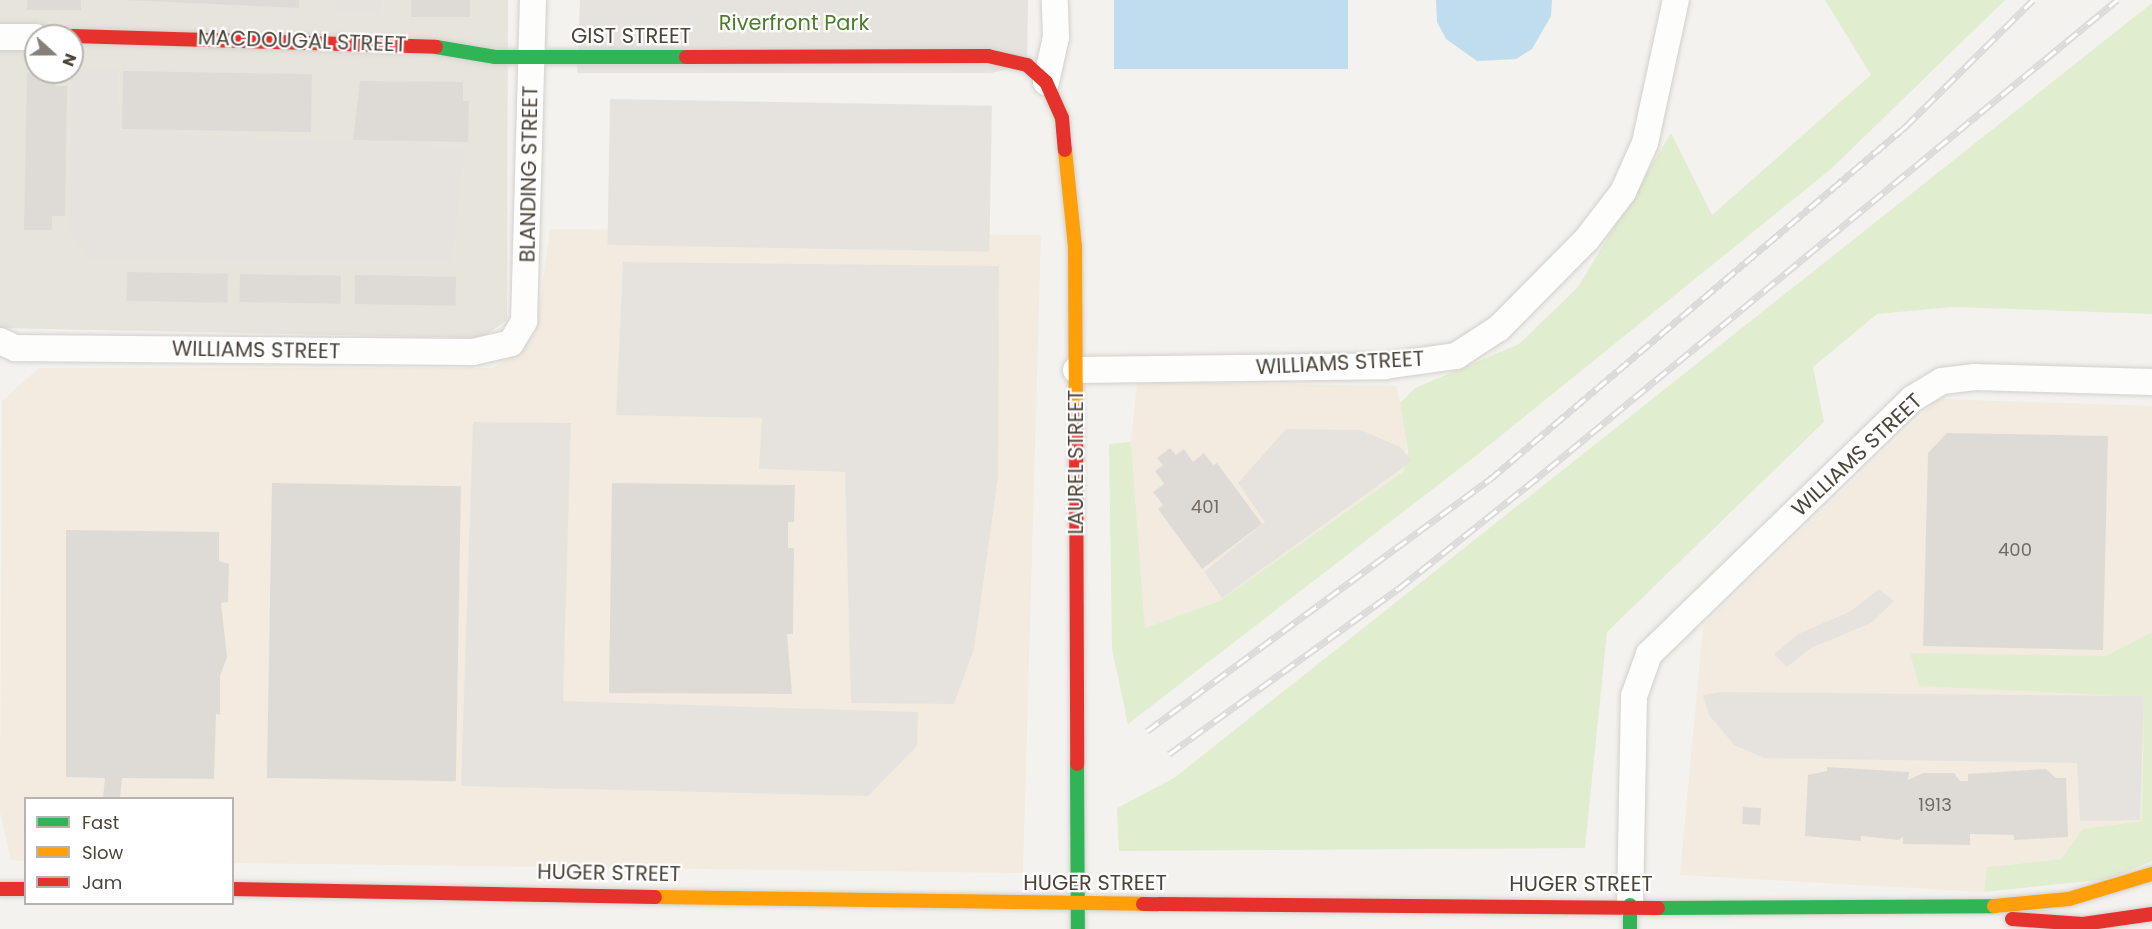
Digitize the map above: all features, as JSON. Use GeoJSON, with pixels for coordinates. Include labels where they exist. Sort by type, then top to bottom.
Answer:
{"type":"FeatureCollection","features":[{"type":"Feature","properties":{"kind":"main road","name":"MACDOUGAL STREET"},"geometry":{"type":"LineString","coordinates":[[84,36],[415,44],[495,57],[532,57]]}},
{"type":"Feature","properties":{"kind":"main road","name":"GIST STREET"},"geometry":{"type":"LineString","coordinates":[[532,57],[988,56],[1028,65],[1046,82]]}},
{"type":"Feature","properties":{"kind":"main road","name":"LAUREL STREET"},"geometry":{"type":"LineString","coordinates":[[1046,82],[1062,118],[1069,151],[1076,370],[1078,929]]}},
{"type":"Feature","properties":{"kind":"main road"},"geometry":{"type":"LineString","coordinates":[[1957,910],[2069,899],[2152,874]]}},
{"type":"Feature","properties":{"kind":"main road"},"geometry":{"type":"LineString","coordinates":[[0,889],[24,889]]}},
{"type":"Feature","properties":{"kind":"main road","name":"HUGER STREET"},"geometry":{"type":"LineString","coordinates":[[234,889],[1078,904],[1630,917],[1957,910]]}},
{"type":"Feature","properties":{"kind":"main road"},"geometry":{"type":"LineString","coordinates":[[1957,910],[2083,924],[2152,914]]}},
{"type":"Feature","properties":{"kind":"street","name":"BLANDING STREET"},"geometry":{"type":"LineString","coordinates":[[511,343],[524,321],[533,0]]}},
{"type":"Feature","properties":{"kind":"street"},"geometry":{"type":"LineString","coordinates":[[1046,82],[1056,37],[1055,0]]}},
{"type":"Feature","properties":{"kind":"street","name":"WILLIAMS STREET"},"geometry":{"type":"LineString","coordinates":[[1076,370],[1385,366],[1456,356],[1499,328],[1587,239],[1623,192],[1644,143],[1676,0]]}},
{"type":"Feature","properties":{"kind":"street"},"geometry":{"type":"LineString","coordinates":[[0,38],[24,37]]}},
{"type":"Feature","properties":{"kind":"street","name":"WILLIAMS STREET"},"geometry":{"type":"LineString","coordinates":[[0,341],[15,348],[473,352],[511,343]]}},
{"type":"Feature","properties":{"kind":"street","name":"WILLIAMS STREET"},"geometry":{"type":"LineString","coordinates":[[1630,917],[1634,696],[1649,654],[1912,399],[1942,381],[1975,378],[2152,382]]}},
{"type":"Feature","properties":{"kind":"shaded area"},"geometry":{"type":"Polygon","coordinates":[[[0,0],[508,0],[507,320],[482,338],[0,328],[0,0]]]}},
{"type":"Feature","properties":{"kind":"shaded area"},"geometry":{"type":"Polygon","coordinates":[[[336,0],[382,0],[381,14],[336,12],[336,0]]]}},
{"type":"Feature","properties":{"kind":"shaded area","name":"Riverfront Park"},"geometry":{"type":"Polygon","coordinates":[[[580,0],[1028,0],[1027,65],[991,73],[577,73],[580,0]]]}},
{"type":"Feature","properties":{"kind":"shaded area"},"geometry":{"type":"Polygon","coordinates":[[[84,69],[117,69],[120,131],[465,147],[452,262],[87,258],[68,232],[72,84],[84,84],[84,69]]]}},
{"type":"Feature","properties":{"kind":"shaded area"},"geometry":{"type":"Polygon","coordinates":[[[610,99],[992,106],[989,252],[607,245],[610,99]]]}},
{"type":"Feature","properties":{"kind":"shaded area"},"geometry":{"type":"Polygon","coordinates":[[[550,229],[1041,235],[1023,873],[234,863],[234,797],[24,797],[24,861],[11,860],[0,812],[2,401],[39,368],[492,368],[519,353],[536,332],[550,229]]]}},
{"type":"Feature","properties":{"kind":"shaded area"},"geometry":{"type":"Polygon","coordinates":[[[623,262],[999,266],[998,477],[974,649],[954,704],[851,703],[845,472],[759,469],[762,418],[616,415],[623,262]]]}},
{"type":"Feature","properties":{"kind":"shaded area"},"geometry":{"type":"Polygon","coordinates":[[[1137,382],[1397,386],[1407,445],[1403,472],[1219,601],[1145,628],[1131,442],[1137,382]]]}},
{"type":"Feature","properties":{"kind":"shaded area"},"geometry":{"type":"Polygon","coordinates":[[[1938,399],[2152,406],[2152,650],[2144,696],[2142,821],[2083,829],[2061,859],[1987,867],[1984,892],[1680,875],[1703,626],[1938,399]]]}},
{"type":"Feature","properties":{"kind":"shaded area"},"geometry":{"type":"Polygon","coordinates":[[[473,422],[571,423],[563,701],[918,712],[917,746],[868,796],[461,786],[473,422]]]}},
{"type":"Feature","properties":{"kind":"shaded area"},"geometry":{"type":"Polygon","coordinates":[[[1286,429],[1361,430],[1400,447],[1412,461],[1222,598],[1204,572],[1265,522],[1238,483],[1286,429]]]}},
{"type":"Feature","properties":{"kind":"shaded area"},"geometry":{"type":"Polygon","coordinates":[[[1879,589],[1894,601],[1871,623],[1811,648],[1787,667],[1774,654],[1798,634],[1851,611],[1879,589]]]}},
{"type":"Feature","properties":{"kind":"shaded area"},"geometry":{"type":"Polygon","coordinates":[[[1721,692],[2144,696],[2140,820],[2080,821],[2077,763],[1764,758],[1734,745],[1709,715],[1703,695],[1721,692]]]}},
{"type":"Feature","properties":{"kind":"green space"},"geometry":{"type":"Polygon","coordinates":[[[1825,0],[2005,0],[1831,169],[1477,455],[1128,724],[1112,649],[1109,444],[1131,442],[1145,628],[1219,601],[1403,472],[1408,451],[1400,403],[1415,388],[1519,344],[1578,287],[1671,133],[1712,215],[1871,75],[1825,0]]]}},
{"type":"Feature","properties":{"kind":"green space"},"geometry":{"type":"Polygon","coordinates":[[[2152,3],[2152,314],[1953,307],[1877,314],[1813,367],[1824,422],[1607,632],[1585,848],[1119,851],[1117,808],[1174,778],[2152,3]]]}},
{"type":"Feature","properties":{"kind":"green space"},"geometry":{"type":"Polygon","coordinates":[[[2152,632],[2152,861],[2108,879],[1984,892],[1987,867],[2061,859],[2083,829],[2142,821],[2144,697],[1919,686],[1910,653],[2106,656],[2152,632]]]}},
{"type":"Feature","properties":{"kind":"water"},"geometry":{"type":"Polygon","coordinates":[[[1114,0],[1348,0],[1348,69],[1114,69],[1114,0]]]}},
{"type":"Feature","properties":{"kind":"water"},"geometry":{"type":"Polygon","coordinates":[[[1436,0],[1552,0],[1551,16],[1532,49],[1516,59],[1477,61],[1446,39],[1437,22],[1436,0]]]}},
{"type":"Feature","properties":{"kind":"building"},"geometry":{"type":"Polygon","coordinates":[[[27,0],[81,0],[81,10],[27,10],[27,0]]]}},
{"type":"Feature","properties":{"kind":"building"},"geometry":{"type":"Polygon","coordinates":[[[125,0],[299,0],[299,8],[125,0]]]}},
{"type":"Feature","properties":{"kind":"building"},"geometry":{"type":"Polygon","coordinates":[[[411,0],[470,0],[470,17],[411,17],[411,0]]]}},
{"type":"Feature","properties":{"kind":"building"},"geometry":{"type":"Polygon","coordinates":[[[123,71],[312,74],[311,132],[122,129],[123,71]]]}},
{"type":"Feature","properties":{"kind":"building"},"geometry":{"type":"Polygon","coordinates":[[[360,81],[463,82],[463,101],[469,101],[468,142],[353,140],[360,81]]]}},
{"type":"Feature","properties":{"kind":"building"},"geometry":{"type":"Polygon","coordinates":[[[27,84],[67,86],[65,216],[52,216],[52,230],[24,230],[27,84]]]}},
{"type":"Feature","properties":{"kind":"building"},"geometry":{"type":"Polygon","coordinates":[[[127,272],[228,274],[227,303],[126,301],[127,272]]]}},
{"type":"Feature","properties":{"kind":"building"},"geometry":{"type":"Polygon","coordinates":[[[240,274],[341,276],[340,304],[240,302],[240,274]]]}},
{"type":"Feature","properties":{"kind":"building"},"geometry":{"type":"Polygon","coordinates":[[[355,275],[456,277],[455,306],[354,304],[355,275]]]}},
{"type":"Feature","properties":{"kind":"building"},"geometry":{"type":"Polygon","coordinates":[[[1947,433],[2108,436],[2103,650],[1923,646],[1928,453],[1947,433]]]}},
{"type":"Feature","properties":{"kind":"building"},"geometry":{"type":"Polygon","coordinates":[[[1170,448],[1176,455],[1184,449],[1193,462],[1204,453],[1213,465],[1217,463],[1262,524],[1202,569],[1158,509],[1163,505],[1153,492],[1164,484],[1155,471],[1163,465],[1157,458],[1170,448]]]}},
{"type":"Feature","properties":{"kind":"building"},"geometry":{"type":"Polygon","coordinates":[[[272,483],[461,486],[456,781],[267,778],[272,483]]]}},
{"type":"Feature","properties":{"kind":"building"},"geometry":{"type":"Polygon","coordinates":[[[612,483],[795,485],[794,522],[788,522],[788,548],[794,548],[793,634],[787,634],[792,694],[609,693],[612,483]]]}},
{"type":"Feature","properties":{"kind":"building"},"geometry":{"type":"Polygon","coordinates":[[[66,530],[219,532],[219,561],[229,564],[228,602],[221,603],[227,657],[220,676],[220,715],[216,714],[214,779],[122,778],[120,797],[103,797],[105,778],[66,777],[66,530]]]}},
{"type":"Feature","properties":{"kind":"building"},"geometry":{"type":"Polygon","coordinates":[[[1827,767],[1909,772],[1908,780],[1923,773],[1954,773],[1960,781],[1968,781],[1968,774],[2046,769],[2056,778],[2066,778],[2068,837],[2014,840],[2014,835],[1970,834],[1970,845],[1903,844],[1903,836],[1899,840],[1861,836],[1861,841],[1805,836],[1808,775],[1827,771],[1827,767]]]}},
{"type":"Feature","properties":{"kind":"building"},"geometry":{"type":"Polygon","coordinates":[[[1743,807],[1761,808],[1760,825],[1742,824],[1743,807]]]}},
{"type":"Feature","properties":{"kind":"railway"},"geometry":{"type":"LineString","coordinates":[[1147,731],[1489,480],[1905,127],[2033,0]]}},
{"type":"Feature","properties":{"kind":"railway"},"geometry":{"type":"LineString","coordinates":[[1169,754],[1398,589],[1526,487],[2117,0]]}},
{"type":"Feature","properties":{"kind":"traffic: fast"},"geometry":{"type":"LineString","coordinates":[[436,47],[495,57],[686,57]]}},
{"type":"Feature","properties":{"kind":"traffic: fast"},"geometry":{"type":"LineString","coordinates":[[1077,764],[1078,929]]}},
{"type":"Feature","properties":{"kind":"traffic: fast"},"geometry":{"type":"LineString","coordinates":[[1630,905],[1630,929]]}},
{"type":"Feature","properties":{"kind":"traffic: fast"},"geometry":{"type":"LineString","coordinates":[[1658,908],[1994,906]]}},
{"type":"Feature","properties":{"kind":"traffic: slow"},"geometry":{"type":"LineString","coordinates":[[1065,150],[1075,247],[1076,411]]}},
{"type":"Feature","properties":{"kind":"traffic: slow"},"geometry":{"type":"LineString","coordinates":[[1994,906],[2069,899],[2152,874]]}},
{"type":"Feature","properties":{"kind":"traffic: slow"},"geometry":{"type":"LineString","coordinates":[[655,897],[1143,904]]}},
{"type":"Feature","properties":{"kind":"traffic: jam"},"geometry":{"type":"LineString","coordinates":[[84,36],[436,47]]}},
{"type":"Feature","properties":{"kind":"traffic: jam"},"geometry":{"type":"LineString","coordinates":[[686,57],[988,56],[1027,65],[1046,82],[1062,118],[1065,150]]}},
{"type":"Feature","properties":{"kind":"traffic: jam"},"geometry":{"type":"LineString","coordinates":[[1076,411],[1077,764]]}},
{"type":"Feature","properties":{"kind":"traffic: jam"},"geometry":{"type":"LineString","coordinates":[[0,889],[24,889]]}},
{"type":"Feature","properties":{"kind":"traffic: jam"},"geometry":{"type":"LineString","coordinates":[[234,889],[655,897]]}},
{"type":"Feature","properties":{"kind":"traffic: jam"},"geometry":{"type":"LineString","coordinates":[[1143,904],[1658,908]]}},
{"type":"Feature","properties":{"kind":"traffic: jam"},"geometry":{"type":"LineString","coordinates":[[2012,919],[2083,924],[2152,914]]}}]}
